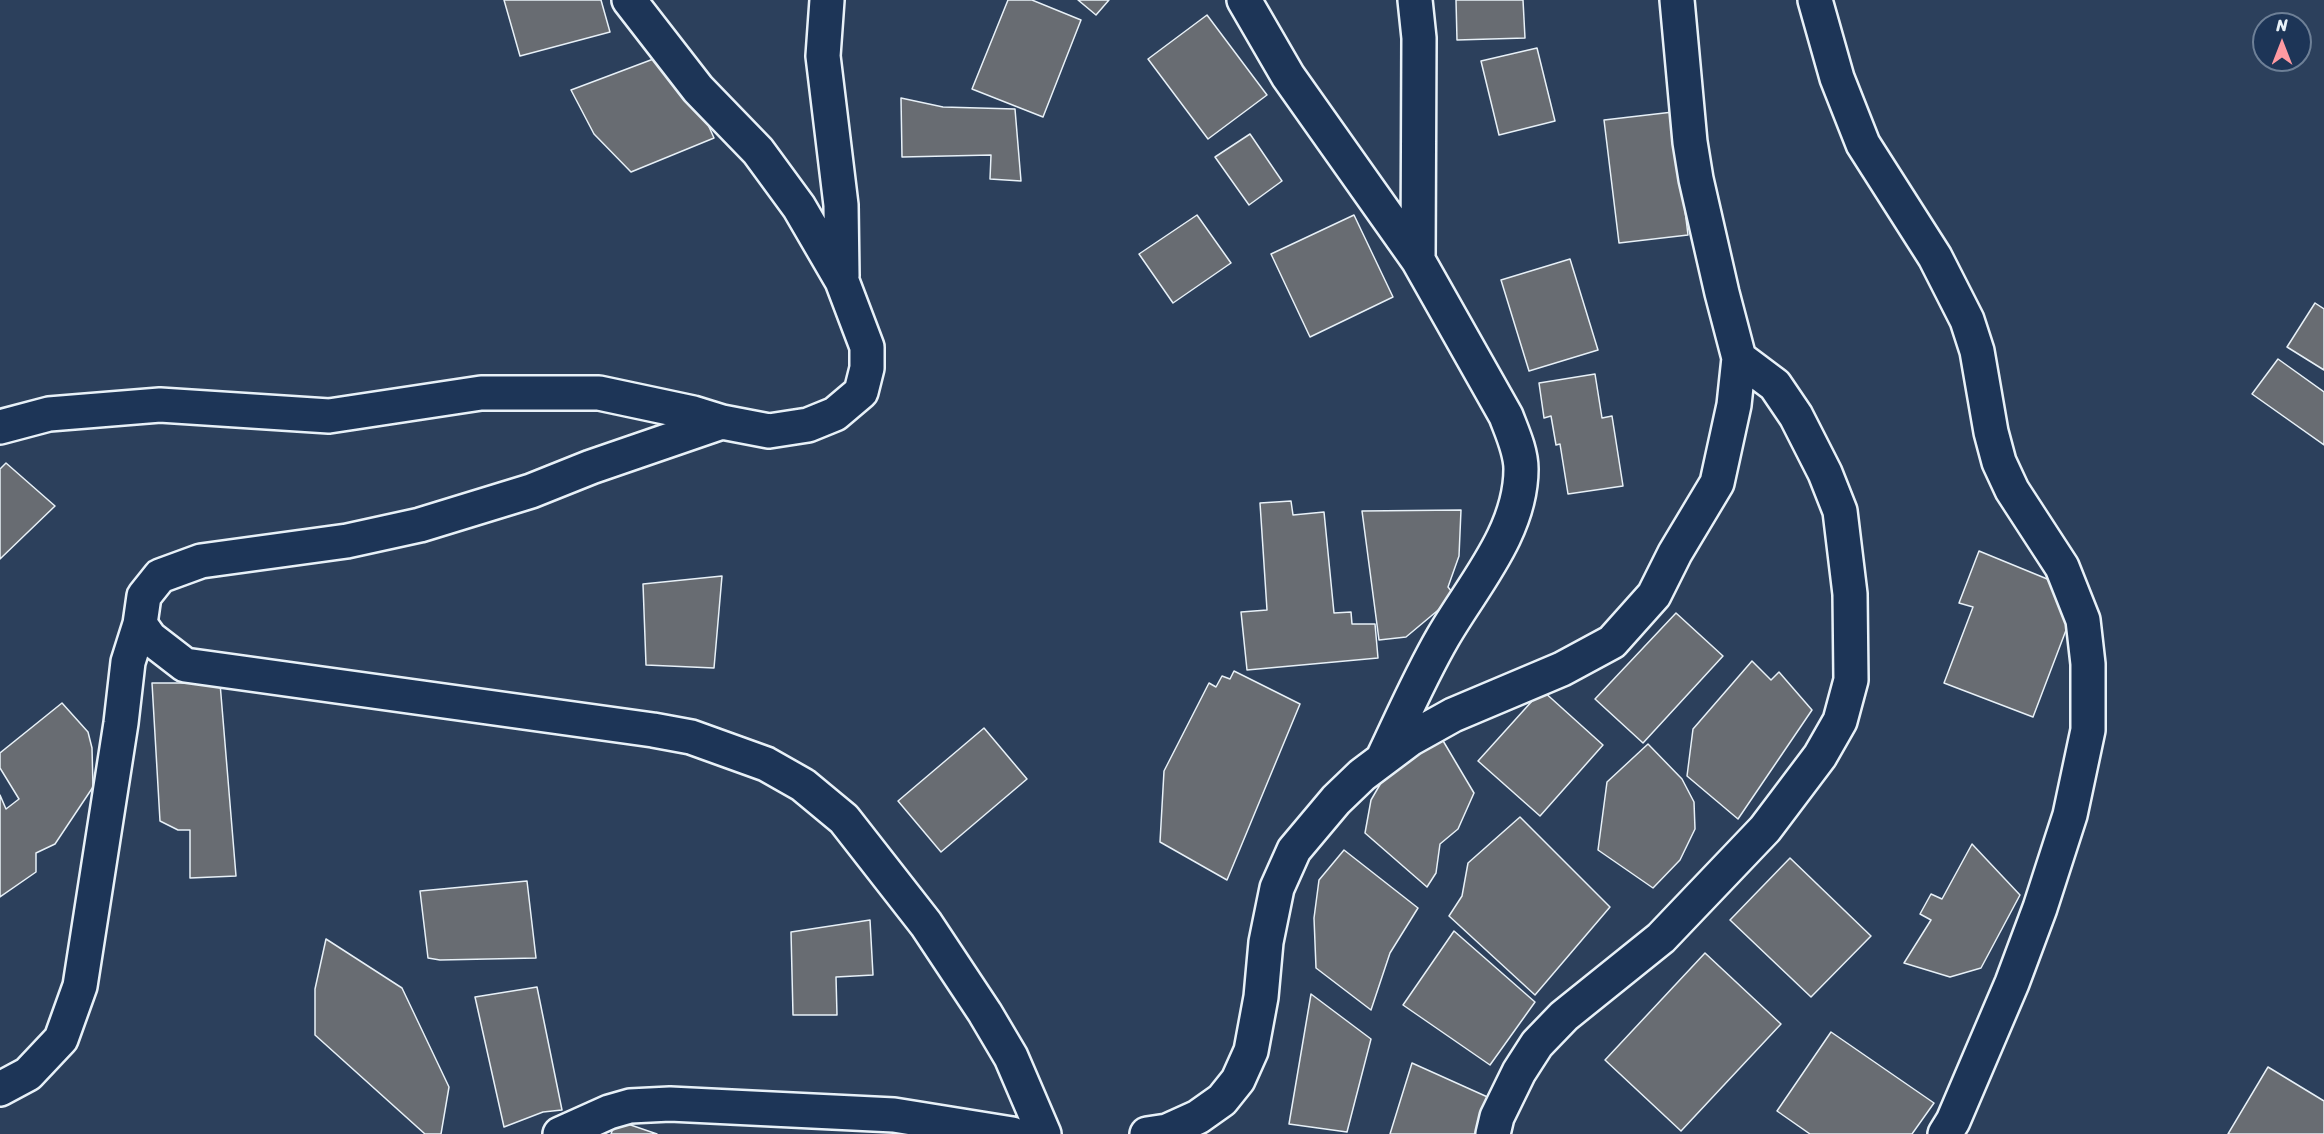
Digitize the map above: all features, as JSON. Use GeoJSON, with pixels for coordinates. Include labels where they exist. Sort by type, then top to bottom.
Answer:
{"type":"FeatureCollection","features":[{"type":"Feature","properties":{"kind":"street"},"geometry":{"type":"LineString","coordinates":[[0,427],[49,414],[160,405],[329,417],[481,393],[599,393],[769,431],[808,425],[835,414],[861,392],[867,368],[867,347],[842,281],[799,207],[758,151],[698,89],[629,0]]}},
{"type":"Feature","properties":{"kind":"street"},"geometry":{"type":"LineString","coordinates":[[827,0],[824,56],[840,205],[842,281]]}},
{"type":"Feature","properties":{"kind":"street"},"geometry":{"type":"LineString","coordinates":[[1244,0],[1288,76],[1418,260],[1506,416],[1516,441],[1521,467],[1517,504],[1503,537],[1472,593],[1444,635],[1381,760]]}},
{"type":"Feature","properties":{"kind":"street"},"geometry":{"type":"LineString","coordinates":[[1415,0],[1420,50],[1418,260]]}},
{"type":"Feature","properties":{"kind":"street"},"geometry":{"type":"LineString","coordinates":[[1147,1134],[1167,1131],[1198,1117],[1222,1100],[1238,1080],[1253,1040],[1261,997],[1266,942],[1277,888],[1294,850],[1336,800],[1381,760],[1410,739],[1453,715],[1590,655],[1612,642],[1654,595],[1717,483],[1734,405],[1739,358],[1696,179],[1690,142],[1677,0]]}},
{"type":"Feature","properties":{"kind":"street"},"geometry":{"type":"LineString","coordinates":[[1815,0],[1837,78],[1863,144],[1935,257],[1967,320],[1977,351],[1991,432],[2000,462],[2012,490],[2062,567],[2083,620],[2086,642],[2088,730],[2070,814],[2040,908],[2012,982],[1953,1121],[1945,1134]]}},
{"type":"Feature","properties":{"kind":"street"},"geometry":{"type":"LineString","coordinates":[[1493,1134],[1497,1117],[1519,1071],[1537,1044],[1564,1016],[1661,938],[1765,829],[1820,756],[1840,721],[1851,681],[1850,594],[1840,511],[1825,473],[1796,417],[1775,386],[1739,358]]}},
{"type":"Feature","properties":{"kind":"street"},"geometry":{"type":"LineString","coordinates":[[0,1089],[28,1074],[61,1039],[80,986],[128,662],[141,624],[144,596],[160,576],[201,561],[347,541],[420,525],[531,491],[591,467],[722,422]]}},
{"type":"Feature","properties":{"kind":"street"},"geometry":{"type":"LineString","coordinates":[[141,624],[150,638],[185,665],[653,730],[691,737],[766,764],[803,785],[844,819],[926,924],[985,1013],[1011,1058],[1044,1134]]}},
{"type":"Feature","properties":{"kind":"street"},"geometry":{"type":"LineString","coordinates":[[560,1134],[630,1106],[670,1104],[894,1115],[1012,1134]]}},
{"type":"Feature","properties":{"kind":"building"},"geometry":{"type":"Polygon","coordinates":[[[504,0],[601,0],[610,32],[520,56],[504,0]]]}},
{"type":"Feature","properties":{"kind":"building"},"geometry":{"type":"Polygon","coordinates":[[[1008,0],[1032,0],[1081,20],[1043,117],[972,89],[1008,0]]]}},
{"type":"Feature","properties":{"kind":"building"},"geometry":{"type":"Polygon","coordinates":[[[1078,0],[1109,0],[1096,15],[1078,0]]]}},
{"type":"Feature","properties":{"kind":"building"},"geometry":{"type":"Polygon","coordinates":[[[1456,0],[1523,0],[1525,38],[1457,40],[1456,0]]]}},
{"type":"Feature","properties":{"kind":"building"},"geometry":{"type":"Polygon","coordinates":[[[1207,15],[1267,95],[1208,139],[1148,59],[1207,15]]]}},
{"type":"Feature","properties":{"kind":"building"},"geometry":{"type":"Polygon","coordinates":[[[1537,48],[1555,121],[1499,135],[1481,61],[1537,48]]]}},
{"type":"Feature","properties":{"kind":"building"},"geometry":{"type":"Polygon","coordinates":[[[664,55],[694,93],[714,138],[631,172],[594,134],[571,90],[664,55]]]}},
{"type":"Feature","properties":{"kind":"building"},"geometry":{"type":"Polygon","coordinates":[[[901,98],[943,107],[1015,109],[1021,181],[990,179],[991,155],[902,157],[901,98]]]}},
{"type":"Feature","properties":{"kind":"building"},"geometry":{"type":"Polygon","coordinates":[[[1673,112],[1688,235],[1619,243],[1604,120],[1673,112]]]}},
{"type":"Feature","properties":{"kind":"building"},"geometry":{"type":"Polygon","coordinates":[[[1250,134],[1282,181],[1249,205],[1215,157],[1250,134]]]}},
{"type":"Feature","properties":{"kind":"building"},"geometry":{"type":"Polygon","coordinates":[[[1197,215],[1231,263],[1173,303],[1139,254],[1197,215]]]}},
{"type":"Feature","properties":{"kind":"building"},"geometry":{"type":"Polygon","coordinates":[[[1354,215],[1393,297],[1310,337],[1271,254],[1354,215]]]}},
{"type":"Feature","properties":{"kind":"building"},"geometry":{"type":"Polygon","coordinates":[[[1570,259],[1598,350],[1529,371],[1501,280],[1570,259]]]}},
{"type":"Feature","properties":{"kind":"building"},"geometry":{"type":"Polygon","coordinates":[[[2315,303],[2324,309],[2324,370],[2287,347],[2315,303]]]}},
{"type":"Feature","properties":{"kind":"building"},"geometry":{"type":"Polygon","coordinates":[[[2278,359],[2324,392],[2324,445],[2252,394],[2278,359]]]}},
{"type":"Feature","properties":{"kind":"building"},"geometry":{"type":"Polygon","coordinates":[[[1595,374],[1602,418],[1612,416],[1623,486],[1568,494],[1560,444],[1556,445],[1551,416],[1544,418],[1539,383],[1595,374]]]}},
{"type":"Feature","properties":{"kind":"building"},"geometry":{"type":"Polygon","coordinates":[[[6,463],[55,506],[0,559],[0,469],[6,463]]]}},
{"type":"Feature","properties":{"kind":"building"},"geometry":{"type":"Polygon","coordinates":[[[1291,501],[1293,515],[1324,512],[1334,613],[1351,612],[1352,624],[1375,624],[1378,658],[1247,670],[1241,612],[1267,610],[1260,503],[1291,501]]]}},
{"type":"Feature","properties":{"kind":"building"},"geometry":{"type":"Polygon","coordinates":[[[1461,510],[1459,556],[1448,587],[1455,596],[1406,637],[1379,640],[1362,511],[1461,510]]]}},
{"type":"Feature","properties":{"kind":"building"},"geometry":{"type":"Polygon","coordinates":[[[1979,551],[2057,583],[2068,625],[2033,717],[1944,683],[1973,607],[1959,603],[1979,551]]]}},
{"type":"Feature","properties":{"kind":"building"},"geometry":{"type":"Polygon","coordinates":[[[722,576],[714,668],[646,665],[643,584],[722,576]]]}},
{"type":"Feature","properties":{"kind":"building"},"geometry":{"type":"Polygon","coordinates":[[[1676,613],[1723,656],[1643,743],[1595,699],[1676,613]]]}},
{"type":"Feature","properties":{"kind":"building"},"geometry":{"type":"Polygon","coordinates":[[[1752,661],[1771,680],[1779,672],[1812,710],[1738,819],[1687,776],[1693,729],[1752,661]]]}},
{"type":"Feature","properties":{"kind":"building"},"geometry":{"type":"Polygon","coordinates":[[[1234,671],[1300,704],[1227,880],[1160,842],[1164,771],[1209,683],[1216,687],[1222,676],[1230,679],[1234,671]]]}},
{"type":"Feature","properties":{"kind":"building"},"geometry":{"type":"Polygon","coordinates":[[[152,683],[220,683],[236,876],[190,878],[190,830],[178,830],[160,821],[152,683]]]}},
{"type":"Feature","properties":{"kind":"building"},"geometry":{"type":"Polygon","coordinates":[[[1542,690],[1603,745],[1540,816],[1478,761],[1542,690]]]}},
{"type":"Feature","properties":{"kind":"building"},"geometry":{"type":"Polygon","coordinates":[[[62,703],[88,732],[92,748],[93,787],[55,844],[36,853],[36,872],[0,897],[0,795],[6,809],[19,799],[0,768],[0,753],[62,703]]]}},
{"type":"Feature","properties":{"kind":"building"},"geometry":{"type":"Polygon","coordinates":[[[984,728],[1027,779],[941,852],[898,801],[984,728]]]}},
{"type":"Feature","properties":{"kind":"building"},"geometry":{"type":"Polygon","coordinates":[[[1442,739],[1474,793],[1458,829],[1440,844],[1436,873],[1427,887],[1365,833],[1371,800],[1389,769],[1442,739]]]}},
{"type":"Feature","properties":{"kind":"building"},"geometry":{"type":"Polygon","coordinates":[[[1648,744],[1682,779],[1694,802],[1695,829],[1680,860],[1653,888],[1598,850],[1607,782],[1648,744]]]}},
{"type":"Feature","properties":{"kind":"building"},"geometry":{"type":"Polygon","coordinates":[[[1520,817],[1610,907],[1535,995],[1449,916],[1462,896],[1468,863],[1520,817]]]}},
{"type":"Feature","properties":{"kind":"building"},"geometry":{"type":"Polygon","coordinates":[[[1972,844],[2020,895],[1981,968],[1950,977],[1904,963],[1931,920],[1920,914],[1931,894],[1942,899],[1972,844]]]}},
{"type":"Feature","properties":{"kind":"building"},"geometry":{"type":"Polygon","coordinates":[[[1344,850],[1418,908],[1390,953],[1371,1010],[1316,968],[1314,918],[1319,880],[1344,850]]]}},
{"type":"Feature","properties":{"kind":"building"},"geometry":{"type":"Polygon","coordinates":[[[1790,858],[1871,936],[1811,997],[1730,920],[1790,858]]]}},
{"type":"Feature","properties":{"kind":"building"},"geometry":{"type":"Polygon","coordinates":[[[527,881],[536,958],[440,960],[428,958],[420,891],[527,881]]]}},
{"type":"Feature","properties":{"kind":"building"},"geometry":{"type":"Polygon","coordinates":[[[870,920],[873,975],[836,977],[837,1015],[793,1015],[791,932],[870,920]]]}},
{"type":"Feature","properties":{"kind":"building"},"geometry":{"type":"Polygon","coordinates":[[[1454,931],[1535,1002],[1490,1065],[1403,1005],[1454,931]]]}},
{"type":"Feature","properties":{"kind":"building"},"geometry":{"type":"Polygon","coordinates":[[[326,939],[402,988],[449,1087],[441,1134],[425,1134],[315,1035],[315,989],[326,939]]]}},
{"type":"Feature","properties":{"kind":"building"},"geometry":{"type":"Polygon","coordinates":[[[1705,953],[1781,1024],[1681,1131],[1605,1060],[1705,953]]]}},
{"type":"Feature","properties":{"kind":"building"},"geometry":{"type":"Polygon","coordinates":[[[537,987],[562,1110],[543,1112],[504,1127],[475,997],[537,987]]]}},
{"type":"Feature","properties":{"kind":"building"},"geometry":{"type":"Polygon","coordinates":[[[1311,994],[1371,1039],[1347,1132],[1289,1124],[1311,994]]]}},
{"type":"Feature","properties":{"kind":"building"},"geometry":{"type":"Polygon","coordinates":[[[1831,1032],[1934,1103],[1912,1134],[1810,1134],[1777,1111],[1831,1032]]]}},
{"type":"Feature","properties":{"kind":"building"},"geometry":{"type":"Polygon","coordinates":[[[1412,1063],[1492,1099],[1482,1134],[1390,1134],[1412,1063]]]}},
{"type":"Feature","properties":{"kind":"building"},"geometry":{"type":"Polygon","coordinates":[[[2268,1067],[2324,1101],[2324,1134],[2228,1134],[2268,1067]]]}},
{"type":"Feature","properties":{"kind":"building"},"geometry":{"type":"Polygon","coordinates":[[[616,1120],[657,1134],[611,1134],[616,1120]]]}}]}
